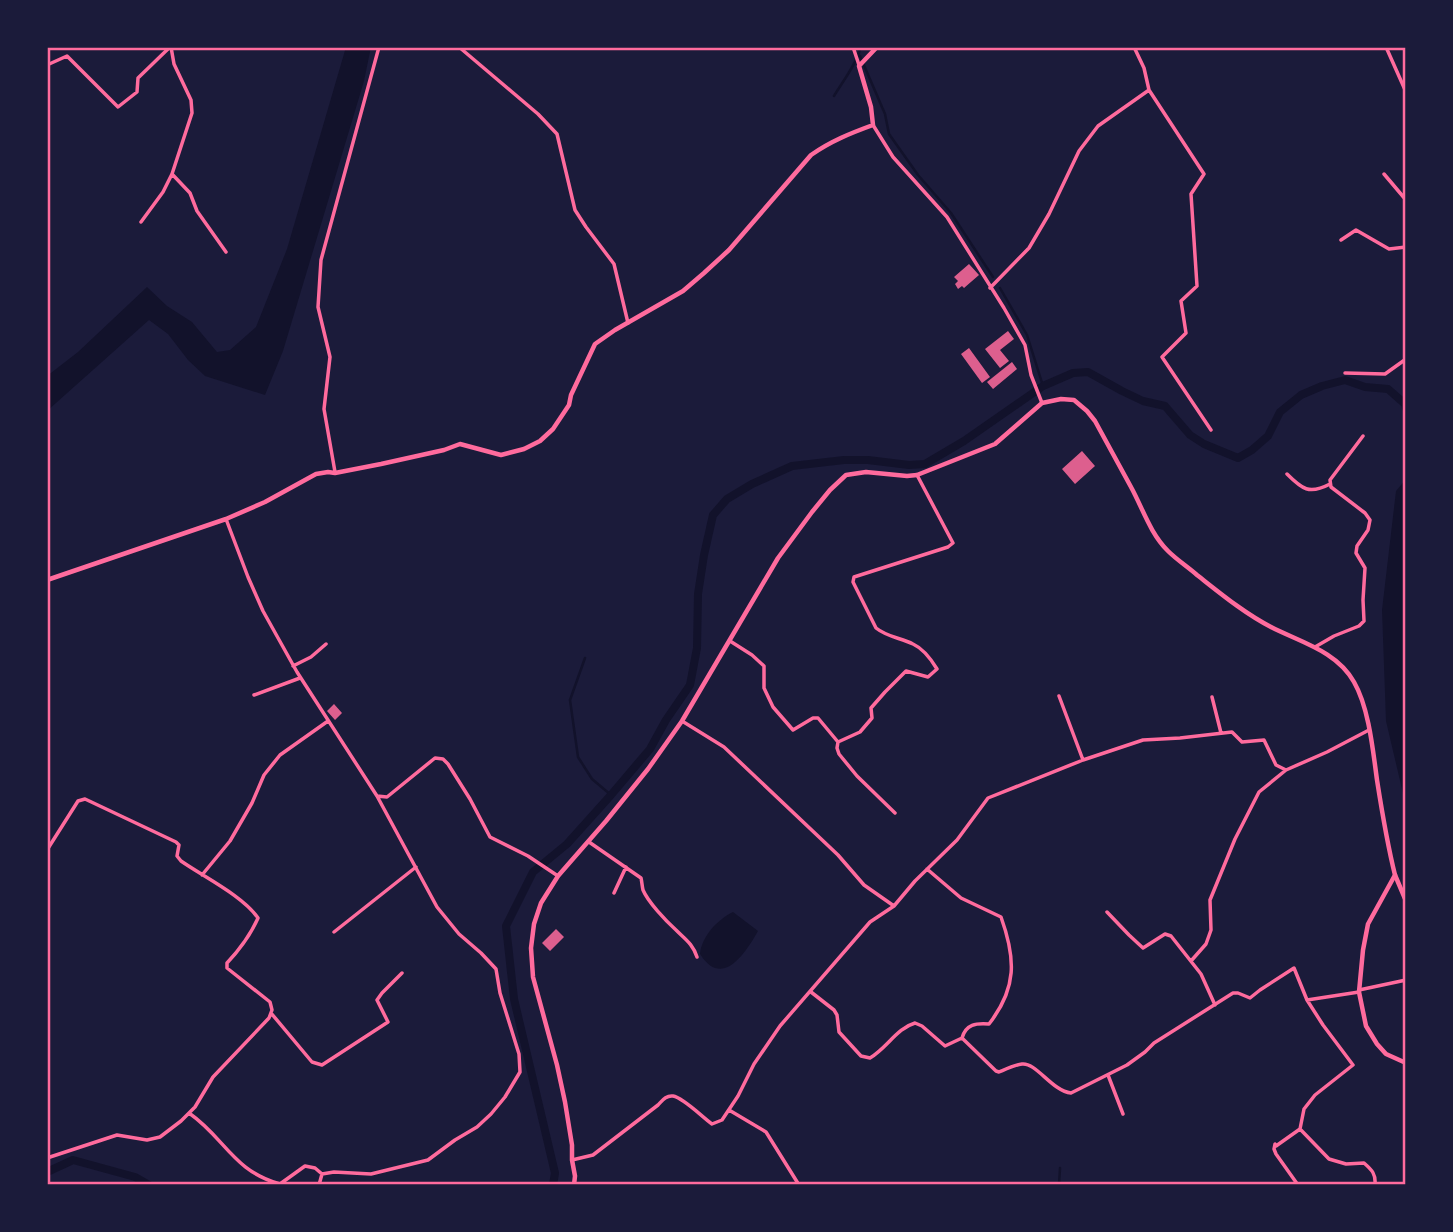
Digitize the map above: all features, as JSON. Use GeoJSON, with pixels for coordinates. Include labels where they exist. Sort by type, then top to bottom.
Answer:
{"type":"FeatureCollection","features":[{"type":"Feature","properties":{"kind":"main road"},"geometry":{"type":"LineString","coordinates":[[47,580],[226,519],[265,502],[316,474],[335,473],[444,450],[460,444],[501,455],[524,449],[540,441],[553,429],[569,405],[595,344],[682,291],[729,250],[811,155],[839,138],[873,125],[859,62],[877,47]]}},
{"type":"Feature","properties":{"kind":"main road"},"geometry":{"type":"LineString","coordinates":[[574,1185],[572,1145],[558,1065],[533,976],[531,948],[534,924],[541,904],[558,876],[634,786],[682,721],[778,558],[830,490],[846,475],[866,472],[917,475],[995,444],[1042,403],[1068,398],[1087,411],[1132,488],[1150,527],[1170,552],[1227,599],[1270,627],[1315,647],[1347,671],[1360,695],[1369,730],[1387,842],[1395,875],[1406,901]]}},
{"type":"Feature","properties":{"kind":"main road"},"geometry":{"type":"LineString","coordinates":[[1395,875],[1368,924],[1359,991],[1366,1026],[1377,1044],[1386,1054],[1406,1063]]}},
{"type":"Feature","properties":{"kind":"street"},"geometry":{"type":"LineString","coordinates":[[47,65],[66,56],[118,107],[136,92],[138,78],[170,47]]}},
{"type":"Feature","properties":{"kind":"street"},"geometry":{"type":"LineString","coordinates":[[141,222],[163,192],[172,174],[192,113],[191,100],[174,64],[170,47]]}},
{"type":"Feature","properties":{"kind":"street"},"geometry":{"type":"LineString","coordinates":[[335,473],[324,409],[330,357],[318,307],[321,260],[379,47]]}},
{"type":"Feature","properties":{"kind":"street"},"geometry":{"type":"LineString","coordinates":[[459,47],[538,114],[557,134],[575,210],[614,264],[628,323]]}},
{"type":"Feature","properties":{"kind":"street"},"geometry":{"type":"LineString","coordinates":[[853,47],[859,62]]}},
{"type":"Feature","properties":{"kind":"street"},"geometry":{"type":"LineString","coordinates":[[1134,47],[1144,68],[1149,90],[1204,174],[1191,194],[1197,286],[1181,301],[1186,333],[1162,357],[1211,430]]}},
{"type":"Feature","properties":{"kind":"street"},"geometry":{"type":"LineString","coordinates":[[1386,47],[1406,92]]}},
{"type":"Feature","properties":{"kind":"street"},"geometry":{"type":"LineString","coordinates":[[990,288],[1029,248],[1049,214],[1079,151],[1098,126],[1149,90]]}},
{"type":"Feature","properties":{"kind":"street"},"geometry":{"type":"LineString","coordinates":[[873,125],[894,157],[947,217],[1025,345],[1031,375],[1042,403]]}},
{"type":"Feature","properties":{"kind":"street"},"geometry":{"type":"LineString","coordinates":[[172,174],[190,193],[197,211],[226,252]]}},
{"type":"Feature","properties":{"kind":"street"},"geometry":{"type":"LineString","coordinates":[[1384,174],[1406,200]]}},
{"type":"Feature","properties":{"kind":"street"},"geometry":{"type":"LineString","coordinates":[[1341,240],[1356,230],[1389,249],[1406,247]]}},
{"type":"Feature","properties":{"kind":"street"},"geometry":{"type":"LineString","coordinates":[[1345,373],[1385,374],[1406,359]]}},
{"type":"Feature","properties":{"kind":"street"},"geometry":{"type":"LineString","coordinates":[[1287,474],[1298,486],[1308,490],[1320,489],[1330,484],[1363,436]]}},
{"type":"Feature","properties":{"kind":"street"},"geometry":{"type":"LineString","coordinates":[[895,813],[857,776],[836,748],[838,742],[860,732],[873,718],[871,708],[906,671],[928,677],[937,669],[929,657],[915,645],[882,633],[876,628],[853,582],[854,577],[948,547],[953,543],[917,475]]}},
{"type":"Feature","properties":{"kind":"street"},"geometry":{"type":"LineString","coordinates":[[1315,647],[1363,624],[1364,621],[1364,568],[1356,554],[1357,546],[1368,530],[1370,520],[1330,484]]}},
{"type":"Feature","properties":{"kind":"street"},"geometry":{"type":"LineString","coordinates":[[226,519],[263,611],[300,678],[377,796],[437,907],[459,934],[496,969],[500,993],[519,1054],[520,1072],[491,1114],[477,1127],[428,1160],[371,1174],[322,1174]]}},
{"type":"Feature","properties":{"kind":"street"},"geometry":{"type":"LineString","coordinates":[[730,641],[752,654],[764,666],[764,688],[793,730],[813,718],[818,718],[838,742]]}},
{"type":"Feature","properties":{"kind":"street"},"geometry":{"type":"LineString","coordinates":[[293,666],[311,657],[326,644]]}},
{"type":"Feature","properties":{"kind":"street"},"geometry":{"type":"LineString","coordinates":[[254,695],[300,678]]}},
{"type":"Feature","properties":{"kind":"street"},"geometry":{"type":"LineString","coordinates":[[1059,696],[1083,760]]}},
{"type":"Feature","properties":{"kind":"street"},"geometry":{"type":"LineString","coordinates":[[1212,697],[1221,733]]}},
{"type":"Feature","properties":{"kind":"street"},"geometry":{"type":"LineString","coordinates":[[202,876],[230,841],[253,803],[264,775],[280,755],[328,721]]}},
{"type":"Feature","properties":{"kind":"street"},"geometry":{"type":"LineString","coordinates":[[682,721],[724,747],[838,855],[863,885],[894,906]]}},
{"type":"Feature","properties":{"kind":"street"},"geometry":{"type":"LineString","coordinates":[[1191,961],[1206,944],[1211,930],[1210,900],[1259,792],[1286,770],[1369,730]]}},
{"type":"Feature","properties":{"kind":"street"},"geometry":{"type":"LineString","coordinates":[[572,1160],[593,1155],[665,1098],[673,1096],[684,1102],[712,1124],[722,1120],[754,1064],[780,1026],[870,922],[894,906],[957,841],[988,798],[1083,760],[1143,740],[1232,732],[1242,742],[1264,740],[1276,765],[1286,770]]}},
{"type":"Feature","properties":{"kind":"street"},"geometry":{"type":"LineString","coordinates":[[377,796],[387,797],[427,763],[435,758],[443,759],[470,800],[489,837],[528,856],[558,876]]}},
{"type":"Feature","properties":{"kind":"street"},"geometry":{"type":"LineString","coordinates":[[47,849],[78,801],[85,799],[176,842],[179,845],[177,856],[181,861],[238,898],[252,909],[258,918],[242,947],[227,963],[227,968],[270,1002],[271,1013],[213,1077],[195,1107],[160,1137],[147,1140],[117,1135],[47,1158]]}},
{"type":"Feature","properties":{"kind":"street"},"geometry":{"type":"LineString","coordinates":[[587,841],[641,878],[644,890],[659,911],[687,939],[697,957]]}},
{"type":"Feature","properties":{"kind":"street"},"geometry":{"type":"LineString","coordinates":[[334,932],[416,867]]}},
{"type":"Feature","properties":{"kind":"street"},"geometry":{"type":"LineString","coordinates":[[614,893],[626,867]]}},
{"type":"Feature","properties":{"kind":"street"},"geometry":{"type":"LineString","coordinates":[[927,869],[961,898],[1001,917],[1009,939],[1012,973],[1008,994],[989,1024],[977,1023],[968,1027],[962,1038]]}},
{"type":"Feature","properties":{"kind":"street"},"geometry":{"type":"LineString","coordinates":[[1107,912],[1143,948],[1165,934],[1171,936],[1200,974],[1215,1005]]}},
{"type":"Feature","properties":{"kind":"street"},"geometry":{"type":"LineString","coordinates":[[962,1038],[996,1071],[1024,1063],[1057,1089],[1066,1093],[1076,1091],[1127,1065],[1154,1043],[1233,993],[1250,998],[1294,968],[1307,1000],[1322,1025],[1353,1065],[1315,1095],[1304,1109],[1300,1129],[1276,1146],[1275,1144],[1274,1149],[1283,1166],[1298,1185]]}},
{"type":"Feature","properties":{"kind":"street"},"geometry":{"type":"LineString","coordinates":[[271,1013],[312,1062],[322,1065],[388,1022],[377,1000],[402,973]]}},
{"type":"Feature","properties":{"kind":"street"},"geometry":{"type":"LineString","coordinates":[[1307,1000],[1406,980]]}},
{"type":"Feature","properties":{"kind":"street"},"geometry":{"type":"LineString","coordinates":[[811,992],[834,1010],[839,1032],[861,1056],[870,1058],[907,1025],[915,1023],[945,1046],[962,1038]]}},
{"type":"Feature","properties":{"kind":"street"},"geometry":{"type":"LineString","coordinates":[[1108,1075],[1123,1114]]}},
{"type":"Feature","properties":{"kind":"street"},"geometry":{"type":"LineString","coordinates":[[729,1110],[766,1132],[799,1185]]}},
{"type":"Feature","properties":{"kind":"street"},"geometry":{"type":"LineString","coordinates":[[189,1113],[201,1121],[250,1171],[280,1184],[305,1166],[315,1168],[322,1174]]}},
{"type":"Feature","properties":{"kind":"street"},"geometry":{"type":"LineString","coordinates":[[1300,1129],[1329,1159],[1346,1164],[1364,1163],[1376,1177],[1375,1185]]}},
{"type":"Feature","properties":{"kind":"street"},"geometry":{"type":"LineString","coordinates":[[319,1185],[322,1174]]}},
{"type":"Feature","properties":{"kind":"shaded area"},"geometry":{"type":"Polygon","coordinates":[[[346,47],[371,47],[364,81],[283,351],[265,395],[205,376],[188,360],[168,334],[149,320],[47,411],[47,376],[78,352],[147,287],[167,306],[192,322],[217,352],[230,350],[256,327],[287,249],[346,47]]]}},
{"type":"Feature","properties":{"kind":"shaded area"},"geometry":{"type":"Polygon","coordinates":[[[1406,479],[1406,806],[1386,721],[1382,610],[1396,491],[1406,479]]]}},
{"type":"Feature","properties":{"kind":"shaded area"},"geometry":{"type":"Polygon","coordinates":[[[733,912],[758,931],[740,958],[725,968],[717,968],[708,964],[700,954],[701,947],[711,929],[733,912]]]}},
{"type":"Feature","properties":{"kind":"building"},"geometry":{"type":"Polygon","coordinates":[[[969,264],[979,275],[964,288],[962,286],[958,289],[955,284],[958,281],[954,277],[969,264]]]}},
{"type":"Feature","properties":{"kind":"building"},"geometry":{"type":"Polygon","coordinates":[[[1008,331],[1014,339],[1000,350],[1009,361],[1000,368],[985,349],[1008,331]]]}},
{"type":"Feature","properties":{"kind":"building"},"geometry":{"type":"Polygon","coordinates":[[[969,348],[990,377],[982,383],[961,354],[969,348]]]}},
{"type":"Feature","properties":{"kind":"building"},"geometry":{"type":"Polygon","coordinates":[[[1012,362],[1017,369],[993,389],[987,382],[1012,362]]]}},
{"type":"Feature","properties":{"kind":"building"},"geometry":{"type":"Polygon","coordinates":[[[1082,451],[1095,466],[1075,484],[1062,469],[1082,451]]]}},
{"type":"Feature","properties":{"kind":"building"},"geometry":{"type":"Polygon","coordinates":[[[334,704],[342,713],[335,720],[327,711],[334,704]]]}},
{"type":"Feature","properties":{"kind":"building"},"geometry":{"type":"Polygon","coordinates":[[[556,929],[564,937],[550,951],[542,943],[556,929]]]}},
{"type":"Feature","properties":{"kind":"waterway"},"geometry":{"type":"LineString","coordinates":[[834,96],[854,65],[860,47]]}},
{"type":"Feature","properties":{"kind":"waterway"},"geometry":{"type":"LineString","coordinates":[[860,56],[885,114],[889,134],[918,175],[951,213],[993,277]]}},
{"type":"Feature","properties":{"kind":"waterway"},"geometry":{"type":"LineString","coordinates":[[1000,288],[1027,335],[1043,386]]}},
{"type":"Feature","properties":{"kind":"waterway"},"geometry":{"type":"LineString","coordinates":[[553,1185],[555,1173],[514,999],[506,926],[533,872],[567,844],[650,749],[690,685],[697,648],[698,594],[704,555],[713,515],[727,499],[792,466],[844,460],[925,464],[964,441],[1043,386],[1073,373],[1088,372],[1143,401],[1165,406],[1190,435],[1238,458],[1268,436],[1280,412],[1301,395],[1322,386],[1345,380],[1365,387],[1388,389],[1406,408]]}},
{"type":"Feature","properties":{"kind":"waterway"},"geometry":{"type":"LineString","coordinates":[[585,658],[570,700],[578,757],[592,779],[611,795]]}},
{"type":"Feature","properties":{"kind":"waterway"},"geometry":{"type":"LineString","coordinates":[[47,1172],[73,1160],[135,1177],[149,1185]]}},
{"type":"Feature","properties":{"kind":"waterway"},"geometry":{"type":"LineString","coordinates":[[1059,1185],[1060,1168]]}}]}
